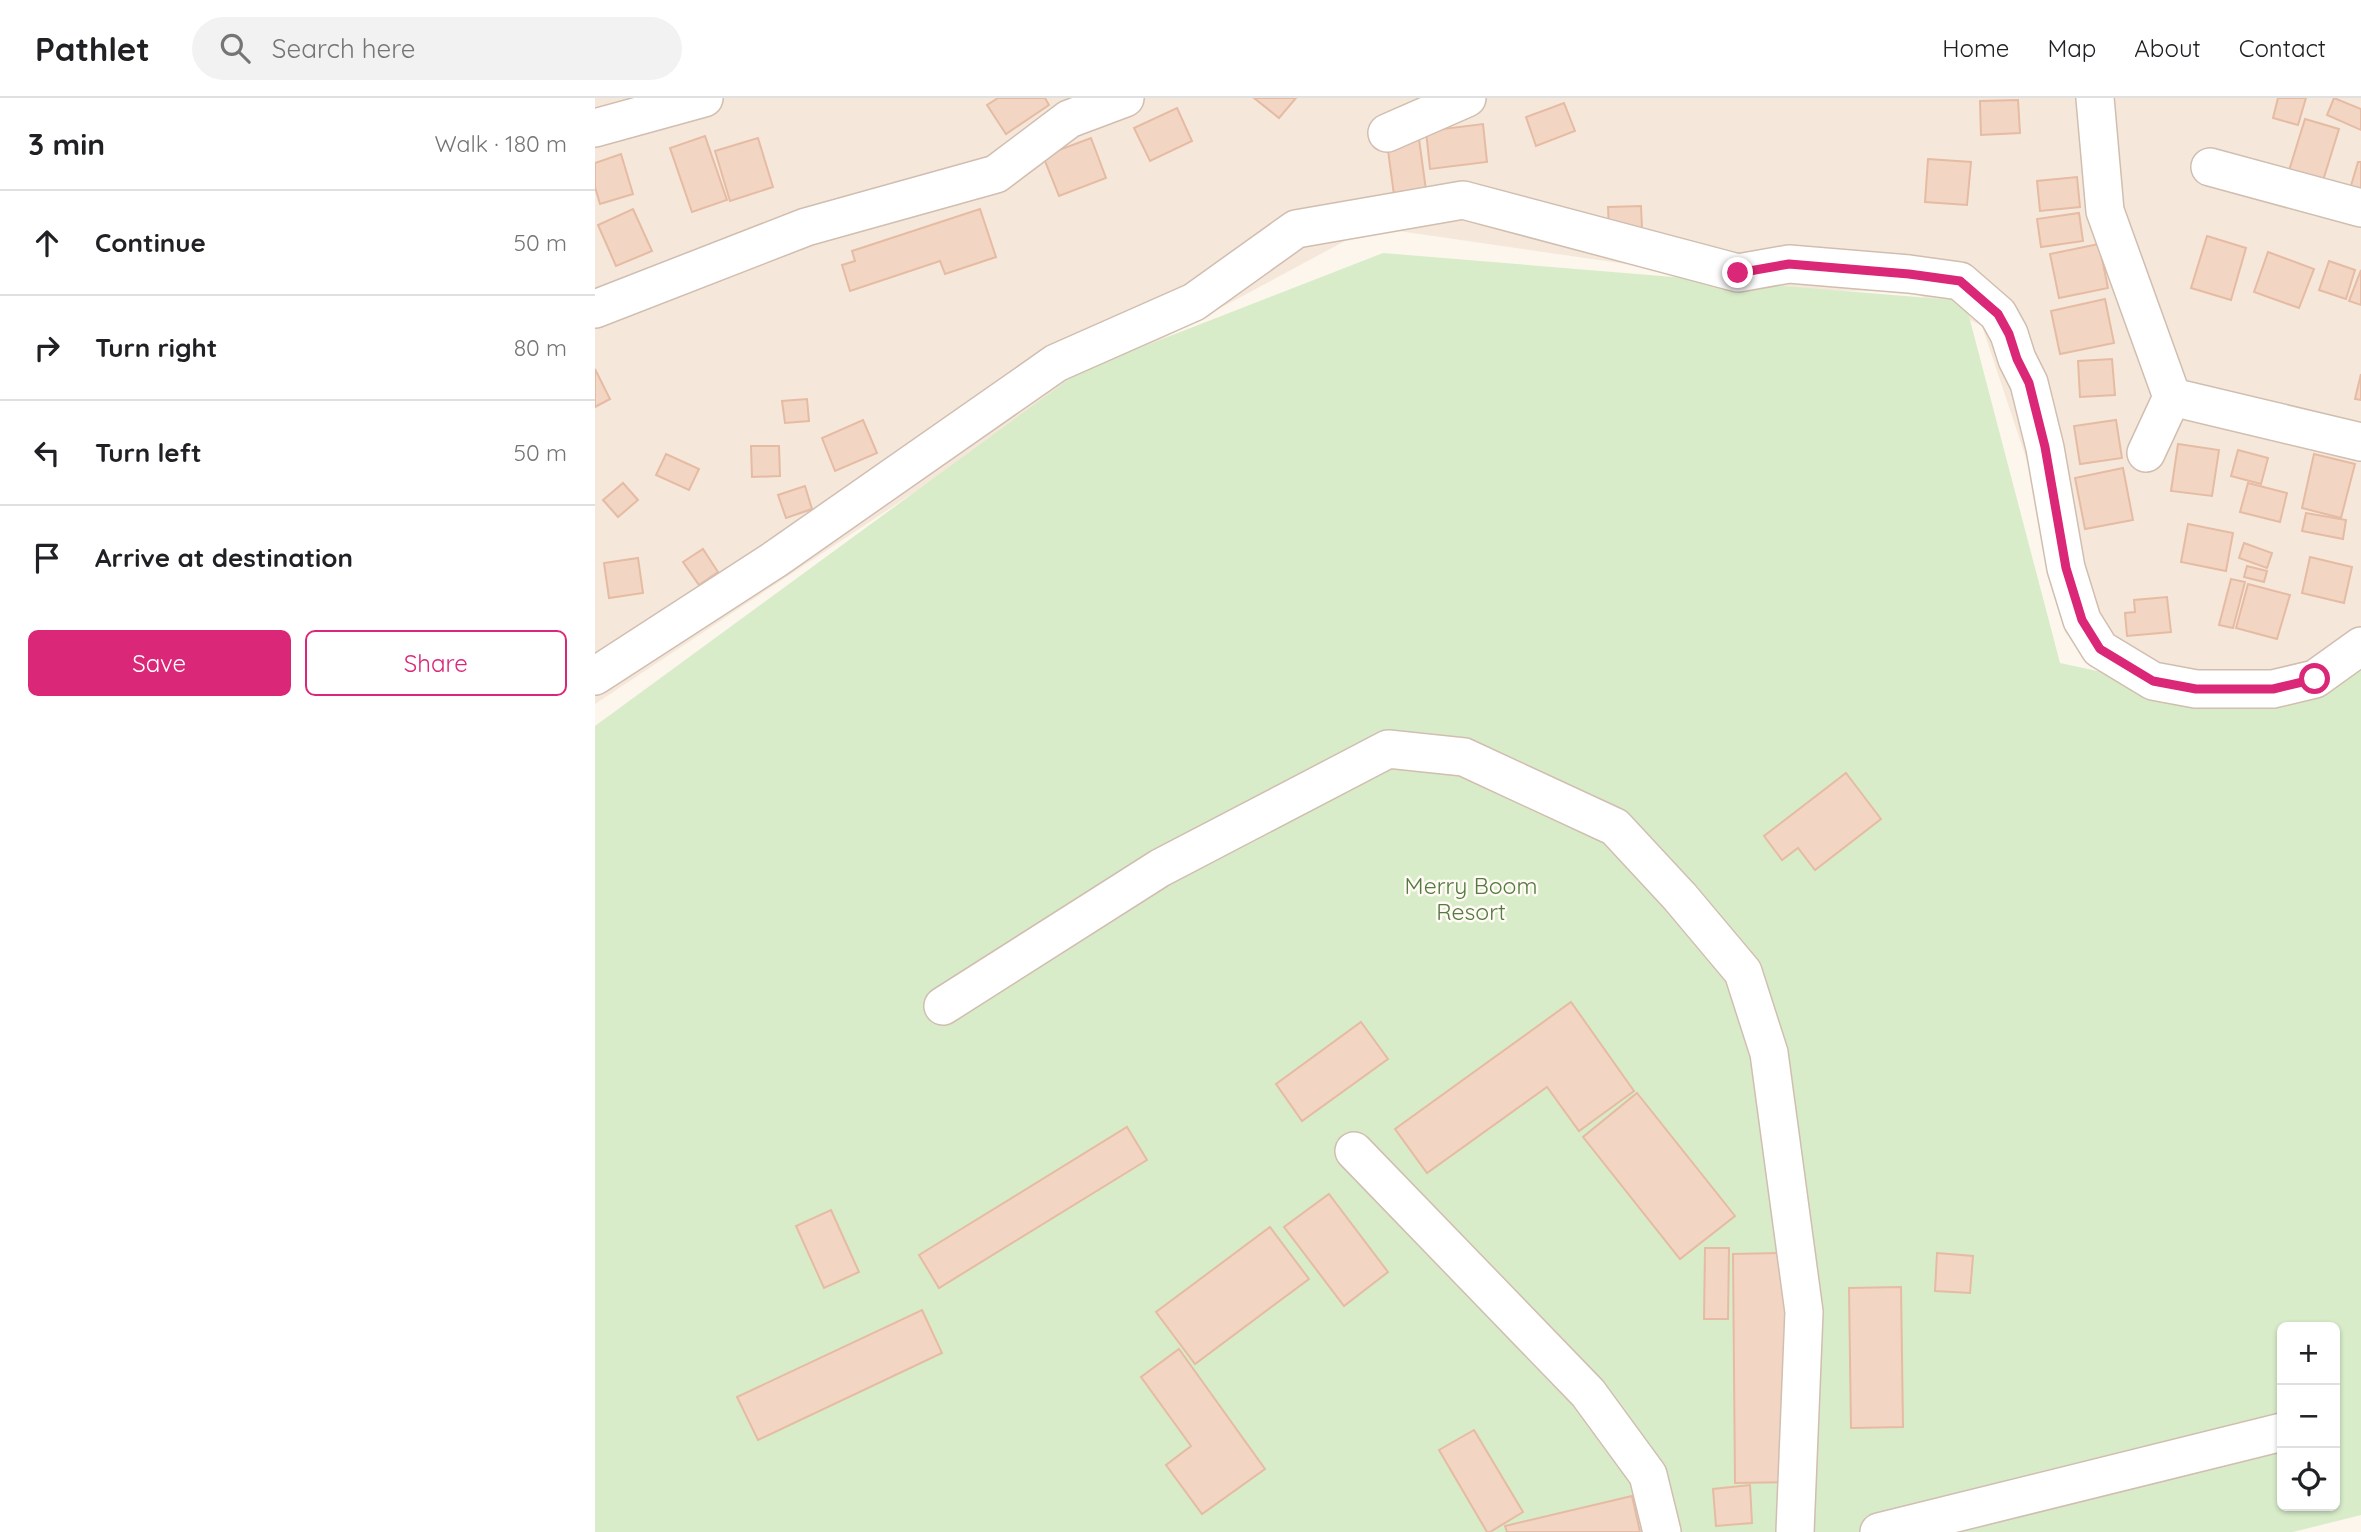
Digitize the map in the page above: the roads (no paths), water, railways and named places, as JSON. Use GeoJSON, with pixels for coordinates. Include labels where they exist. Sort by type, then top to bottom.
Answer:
{"type":"FeatureCollection","features":[{"type":"Feature","properties":{"kind":"street"},"geometry":{"type":"LineString","coordinates":[[595,128],[704,98]]}},
{"type":"Feature","properties":{"kind":"street"},"geometry":{"type":"LineString","coordinates":[[595,309],[806,228],[996,174],[1069,119],[1125,98]]}},
{"type":"Feature","properties":{"kind":"street"},"geometry":{"type":"LineString","coordinates":[[1387,134],[1467,98]]}},
{"type":"Feature","properties":{"kind":"street"},"geometry":{"type":"LineString","coordinates":[[2095,98],[2105,211],[2172,397],[2146,453]]}},
{"type":"Feature","properties":{"kind":"street"},"geometry":{"type":"LineString","coordinates":[[2210,167],[2361,208]]}},
{"type":"Feature","properties":{"kind":"street"},"geometry":{"type":"LineString","coordinates":[[595,676],[773,560],[1056,363],[1194,302],[1296,229],[1463,200],[1738,273],[1789,264],[1960,281],[1998,314],[2029,383],[2045,447],[2066,568],[2082,620],[2100,649],[2153,681],[2196,689],[2273,689],[2315,679],[2361,646]]}},
{"type":"Feature","properties":{"kind":"street"},"geometry":{"type":"LineString","coordinates":[[2172,397],[2361,442]]}},
{"type":"Feature","properties":{"kind":"street"},"geometry":{"type":"LineString","coordinates":[[943,1006],[1160,868],[1388,750],[1464,757],[1615,827],[1680,897],[1743,972],[1769,1053],[1804,1312],[1795,1532]]}},
{"type":"Feature","properties":{"kind":"street"},"geometry":{"type":"LineString","coordinates":[[1354,1151],[1588,1393],[1648,1475],[1662,1532]]}},
{"type":"Feature","properties":{"kind":"street"},"geometry":{"type":"LineString","coordinates":[[1879,1532],[2277,1433]]}},
{"type":"Feature","properties":{"kind":"park label","name":"Merry Boom Resort"},"geometry":{"type":"Point","coordinates":[1471,899]}}]}
